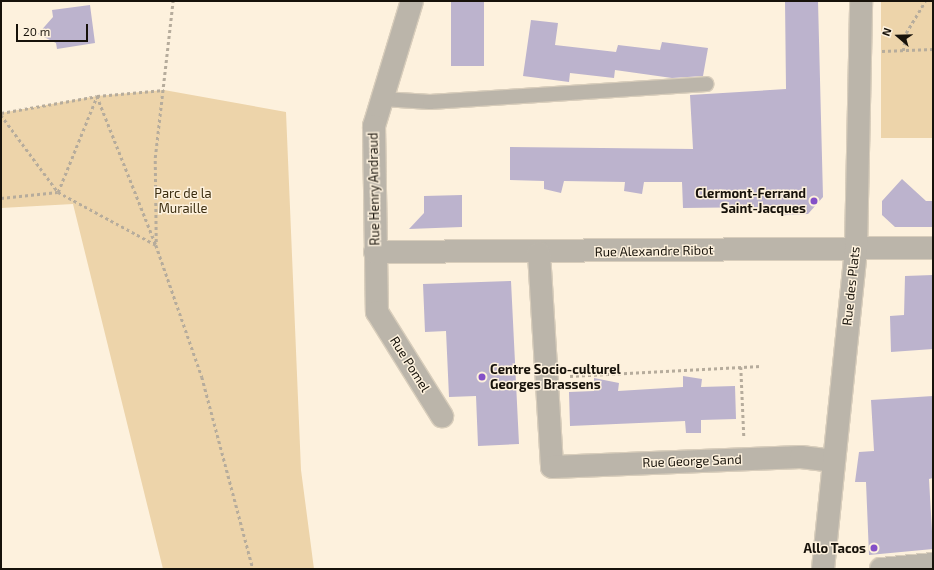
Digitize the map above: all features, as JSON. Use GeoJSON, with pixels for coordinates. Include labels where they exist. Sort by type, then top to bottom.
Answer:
{"type":"FeatureCollection","features":[{"type":"Feature","properties":{"kind":"street","name":"Rue Henry Andraud"},"geometry":{"type":"LineString","coordinates":[[378,312],[375,252],[374,126],[412,1]]}},
{"type":"Feature","properties":{"kind":"street","name":"Rue des Plats"},"geometry":{"type":"LineString","coordinates":[[823,569],[832,461],[856,248],[861,1]]}},
{"type":"Feature","properties":{"kind":"street","name":"Rue Alexandre Ribot"},"geometry":{"type":"LineString","coordinates":[[375,252],[539,253],[933,248]]}},
{"type":"Feature","properties":{"kind":"street"},"geometry":{"type":"LineString","coordinates":[[539,253],[546,377]]}},
{"type":"Feature","properties":{"kind":"street","name":"Rue Pomel"},"geometry":{"type":"LineString","coordinates":[[378,312],[442,416]]}},
{"type":"Feature","properties":{"kind":"street","name":"Rue George Sand"},"geometry":{"type":"LineString","coordinates":[[546,377],[552,467],[801,457],[832,461]]}},
{"type":"Feature","properties":{"kind":"street"},"geometry":{"type":"LineString","coordinates":[[881,569],[933,564]]}},
{"type":"Feature","properties":{"kind":"lane"},"geometry":{"type":"LineString","coordinates":[[383,99],[430,102],[706,84]]}},
{"type":"Feature","properties":{"kind":"path"},"geometry":{"type":"LineString","coordinates":[[156,245],[155,158],[173,1]]}},
{"type":"Feature","properties":{"kind":"path"},"geometry":{"type":"LineString","coordinates":[[903,51],[906,33],[926,1]]}},
{"type":"Feature","properties":{"kind":"path"},"geometry":{"type":"LineString","coordinates":[[860,51],[933,49]]}},
{"type":"Feature","properties":{"kind":"path"},"geometry":{"type":"LineString","coordinates":[[156,245],[58,192],[1,114],[97,96],[164,90]]}},
{"type":"Feature","properties":{"kind":"path"},"geometry":{"type":"LineString","coordinates":[[58,192],[97,96]]}},
{"type":"Feature","properties":{"kind":"path"},"geometry":{"type":"LineString","coordinates":[[97,96],[156,245],[202,377],[252,569]]}},
{"type":"Feature","properties":{"kind":"path"},"geometry":{"type":"LineString","coordinates":[[1,198],[58,192]]}},
{"type":"Feature","properties":{"kind":"path"},"geometry":{"type":"LineString","coordinates":[[546,377],[761,366]]}},
{"type":"Feature","properties":{"kind":"path"},"geometry":{"type":"LineString","coordinates":[[742,367],[745,459]]}},
{"type":"Feature","properties":{"kind":"green space"},"geometry":{"type":"Polygon","coordinates":[[[881,1],[933,1],[933,138],[881,138],[881,1]]]}},
{"type":"Feature","properties":{"kind":"green space","name":"Parc de la Muraille"},"geometry":{"type":"Polygon","coordinates":[[[164,90],[286,112],[301,470],[314,569],[163,569],[73,204],[1,208],[1,113],[97,96],[164,90]]]}},
{"type":"Feature","properties":{"kind":"building"},"geometry":{"type":"Polygon","coordinates":[[[451,1],[484,1],[484,66],[451,66],[451,1]]]}},
{"type":"Feature","properties":{"kind":"building"},"geometry":{"type":"Polygon","coordinates":[[[785,1],[818,1],[823,197],[808,214],[780,215],[770,207],[683,208],[682,182],[644,182],[642,194],[624,191],[625,182],[564,181],[561,193],[544,189],[544,181],[510,180],[510,147],[693,149],[690,95],[786,89],[785,1]]]}},
{"type":"Feature","properties":{"kind":"building"},"geometry":{"type":"Polygon","coordinates":[[[90,5],[95,43],[57,49],[56,43],[38,34],[53,17],[52,10],[90,5]]]}},
{"type":"Feature","properties":{"kind":"building"},"geometry":{"type":"Polygon","coordinates":[[[531,20],[558,23],[555,45],[616,52],[618,45],[660,50],[662,42],[708,48],[703,76],[672,78],[615,70],[614,78],[570,73],[569,82],[523,76],[531,20]]]}},
{"type":"Feature","properties":{"kind":"building"},"geometry":{"type":"Polygon","coordinates":[[[902,179],[926,201],[933,201],[933,227],[895,227],[882,215],[882,201],[902,179]]]}},
{"type":"Feature","properties":{"kind":"building"},"geometry":{"type":"Polygon","coordinates":[[[462,195],[462,227],[409,229],[424,213],[424,196],[462,195]]]}},
{"type":"Feature","properties":{"kind":"building"},"geometry":{"type":"Polygon","coordinates":[[[933,275],[933,349],[891,352],[890,316],[904,315],[905,276],[933,275]]]}},
{"type":"Feature","properties":{"kind":"building","name":"Centre Socio-culturel Georges Brassens"},"geometry":{"type":"Polygon","coordinates":[[[511,281],[519,444],[478,446],[476,396],[449,397],[446,331],[425,332],[423,284],[511,281]]]}},
{"type":"Feature","properties":{"kind":"building"},"geometry":{"type":"Polygon","coordinates":[[[683,376],[702,379],[701,387],[735,386],[736,419],[701,420],[701,433],[686,433],[685,421],[570,426],[569,392],[594,391],[594,378],[619,383],[618,391],[683,387],[683,376]]]}},
{"type":"Feature","properties":{"kind":"building"},"geometry":{"type":"Polygon","coordinates":[[[933,396],[933,478],[929,479],[933,549],[869,555],[866,482],[855,482],[859,452],[874,451],[871,400],[933,396]]]}},
{"type":"Feature","properties":{"kind":"place","name":"Clermont-Ferrand Saint-Jacques"},"geometry":{"type":"Point","coordinates":[814,201]}},
{"type":"Feature","properties":{"kind":"place","name":"Centre Socio-culturel Georges Brassens"},"geometry":{"type":"Point","coordinates":[482,377]}},
{"type":"Feature","properties":{"kind":"place","name":"Allo Tacos"},"geometry":{"type":"Point","coordinates":[874,548]}}]}
